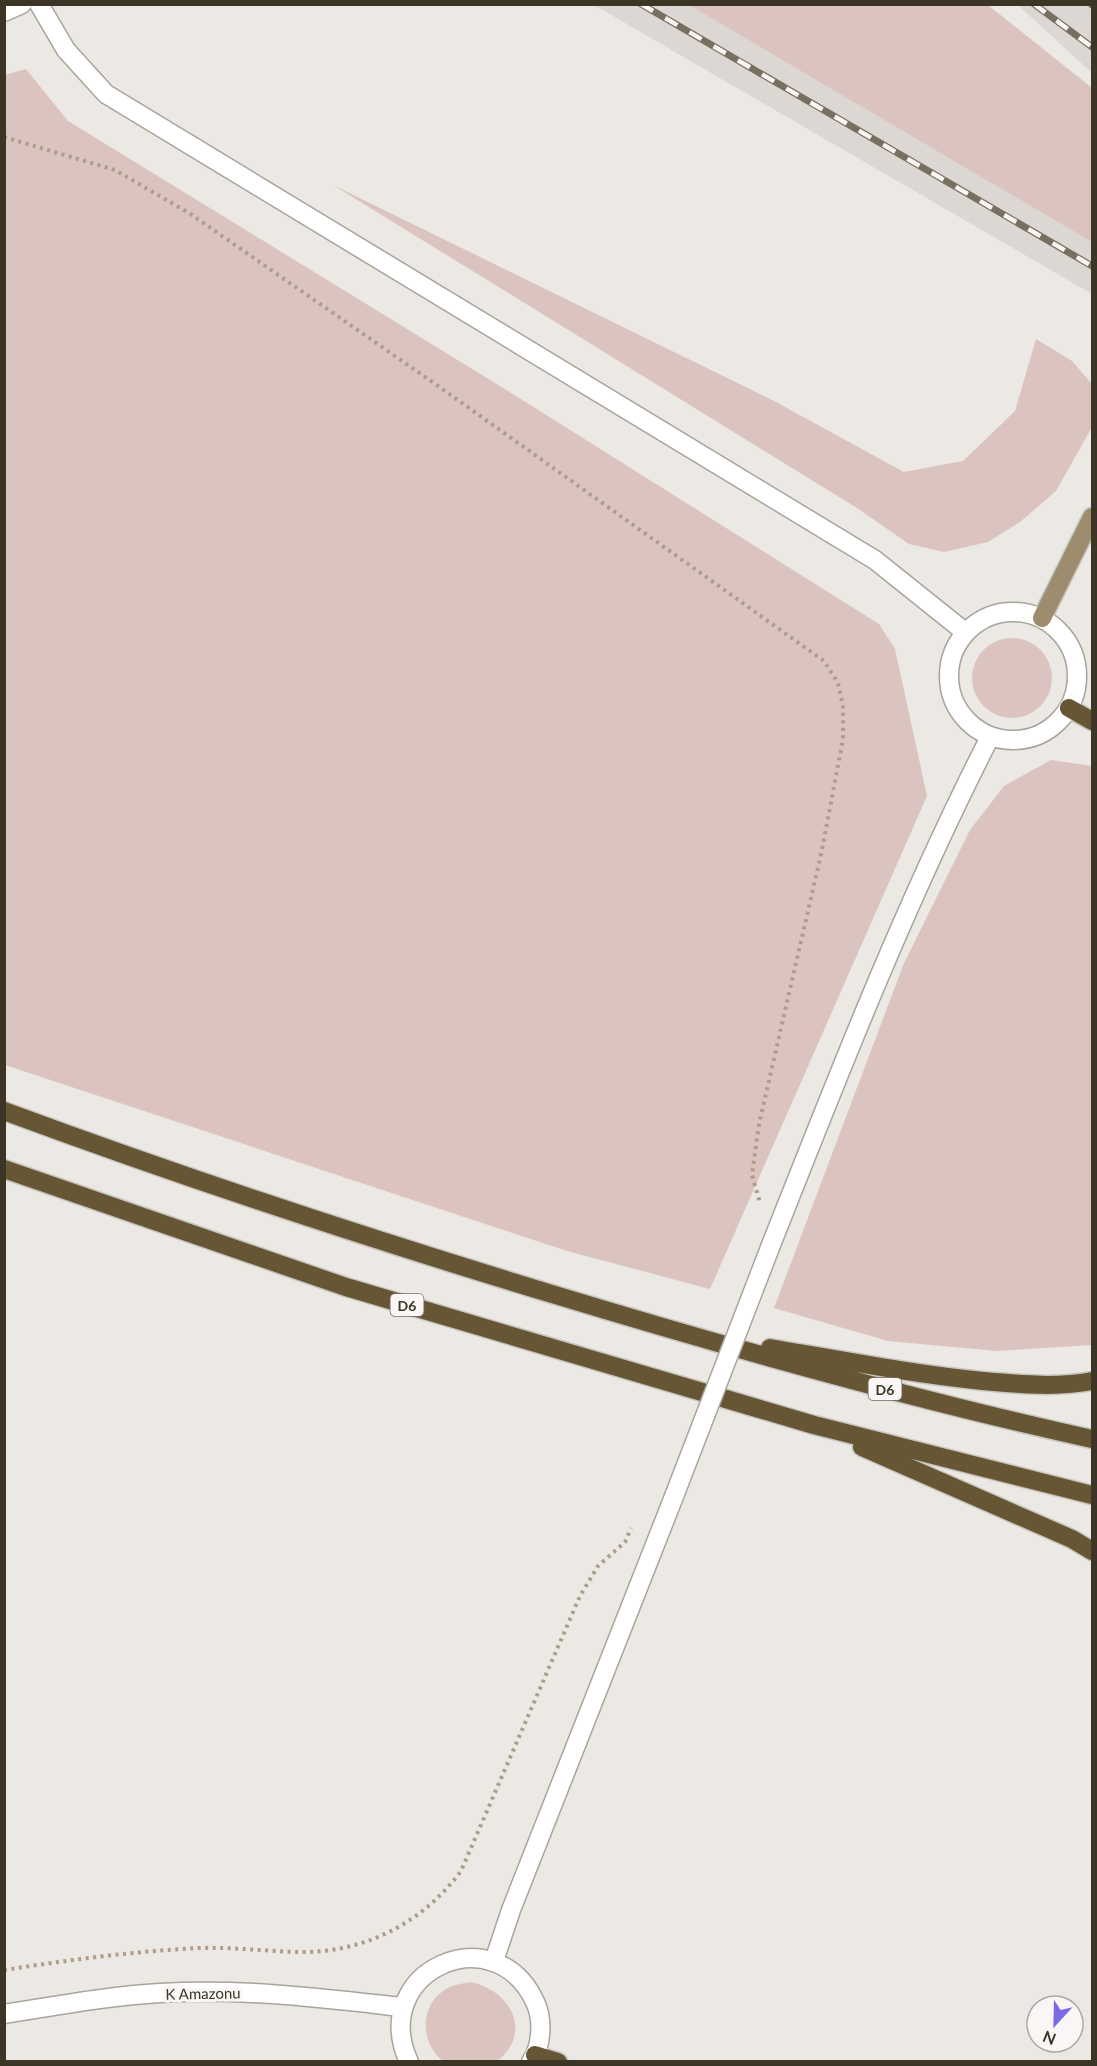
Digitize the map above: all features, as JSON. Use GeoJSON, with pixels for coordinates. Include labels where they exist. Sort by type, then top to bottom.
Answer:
{"type":"FeatureCollection","features":[{"type":"Feature","properties":{"kind":"highway"},"geometry":{"type":"LineString","coordinates":[[1069,708],[1092,721]]}},
{"type":"Feature","properties":{"kind":"highway","name":"D6"},"geometry":{"type":"LineString","coordinates":[[4,1111],[365,1238],[679,1333],[826,1374],[1092,1439]]}},
{"type":"Feature","properties":{"kind":"highway","name":"D6"},"geometry":{"type":"LineString","coordinates":[[4,1170],[346,1287],[814,1425],[1092,1495]]}},
{"type":"Feature","properties":{"kind":"highway"},"geometry":{"type":"LineString","coordinates":[[679,1333],[932,1376],[1022,1384],[1074,1385],[1092,1382]]}},
{"type":"Feature","properties":{"kind":"highway"},"geometry":{"type":"LineString","coordinates":[[814,1425],[1072,1539],[1092,1551]]}},
{"type":"Feature","properties":{"kind":"highway"},"geometry":{"type":"LineString","coordinates":[[533,2058],[558,2061]]}},
{"type":"Feature","properties":{"kind":"main road"},"geometry":{"type":"LineString","coordinates":[[1042,618],[1092,517]]}},
{"type":"Feature","properties":{"kind":"street"},"geometry":{"type":"LineString","coordinates":[[4,12],[22,4]]}},
{"type":"Feature","properties":{"kind":"street"},"geometry":{"type":"LineString","coordinates":[[39,4],[66,50],[106,94],[875,560],[965,632]]}},
{"type":"Feature","properties":{"kind":"street"},"geometry":{"type":"LineString","coordinates":[[1026,613],[1042,618],[1059,632],[1072,650],[1077,679],[1069,708],[1051,728],[1026,740],[1008,741],[974,728],[961,716],[948,682],[952,656],[965,632],[993,614],[1026,613]]}},
{"type":"Feature","properties":{"kind":"street"},"geometry":{"type":"LineString","coordinates":[[494,1961],[515,1899],[863,1014],[939,838],[990,736]]}},
{"type":"Feature","properties":{"kind":"street"},"geometry":{"type":"LineString","coordinates":[[409,2061],[402,2048],[400,2027],[402,2007],[412,1987],[428,1971],[449,1960],[471,1957],[494,1961],[514,1973],[529,1989],[538,2010],[541,2033],[533,2058]]}},
{"type":"Feature","properties":{"kind":"street","name":"K Amazonu"},"geometry":{"type":"LineString","coordinates":[[4,2014],[159,1993],[214,1992],[283,1993],[402,2007]]}},
{"type":"Feature","properties":{"kind":"path"},"geometry":{"type":"LineString","coordinates":[[4,137],[115,170],[189,213],[451,395],[824,661],[838,684],[843,706],[843,739],[822,850],[759,1124],[752,1175],[760,1203],[756,1214]]}},
{"type":"Feature","properties":{"kind":"path"},"geometry":{"type":"LineString","coordinates":[[4,1970],[53,1962],[201,1948],[299,1952],[339,1950],[375,1940],[416,1918],[443,1895],[461,1871],[580,1596],[598,1566],[625,1542],[635,1521]]}},
{"type":"Feature","properties":{"kind":"shaded area"},"geometry":{"type":"Polygon","coordinates":[[[594,5],[689,5],[1092,238],[1092,294],[594,5]]]}},
{"type":"Feature","properties":{"kind":"shaded area"},"geometry":{"type":"Polygon","coordinates":[[[689,5],[988,5],[1092,88],[1092,242],[689,5]]]}},
{"type":"Feature","properties":{"kind":"shaded area"},"geometry":{"type":"Polygon","coordinates":[[[1017,5],[1092,5],[1092,73],[1019,6],[1017,5]]]}},
{"type":"Feature","properties":{"kind":"shaded area"},"geometry":{"type":"Polygon","coordinates":[[[26,69],[68,121],[500,386],[879,624],[895,649],[927,796],[710,1289],[567,1251],[5,1065],[4,75],[26,69]]]}},
{"type":"Feature","properties":{"kind":"shaded area"},"geometry":{"type":"Polygon","coordinates":[[[333,185],[774,401],[904,472],[963,461],[1015,411],[1036,339],[1072,361],[1092,384],[1092,427],[1056,491],[1020,522],[988,542],[944,552],[909,544],[857,508],[333,185]]]}},
{"type":"Feature","properties":{"kind":"shaded area"},"geometry":{"type":"Polygon","coordinates":[[[1012,638],[1027,641],[1040,650],[1049,663],[1052,678],[1049,693],[1040,706],[1027,715],[1012,718],[997,715],[984,706],[975,693],[972,678],[975,663],[984,650],[997,641],[1012,638]]]}},
{"type":"Feature","properties":{"kind":"shaded area"},"geometry":{"type":"Polygon","coordinates":[[[1051,760],[1092,766],[1092,1345],[997,1351],[888,1341],[774,1308],[904,963],[970,830],[1004,786],[1051,760]]]}},
{"type":"Feature","properties":{"kind":"shaded area"},"geometry":{"type":"Polygon","coordinates":[[[470,1982],[496,1993],[506,2003],[515,2026],[514,2038],[508,2050],[497,2061],[443,2061],[430,2045],[427,2036],[427,2016],[430,2007],[435,1998],[446,1989],[470,1982]]]}},
{"type":"Feature","properties":{"kind":"railway"},"geometry":{"type":"LineString","coordinates":[[641,4],[1092,266]]}},
{"type":"Feature","properties":{"kind":"railway"},"geometry":{"type":"LineString","coordinates":[[1034,4],[1092,47]]}}]}
